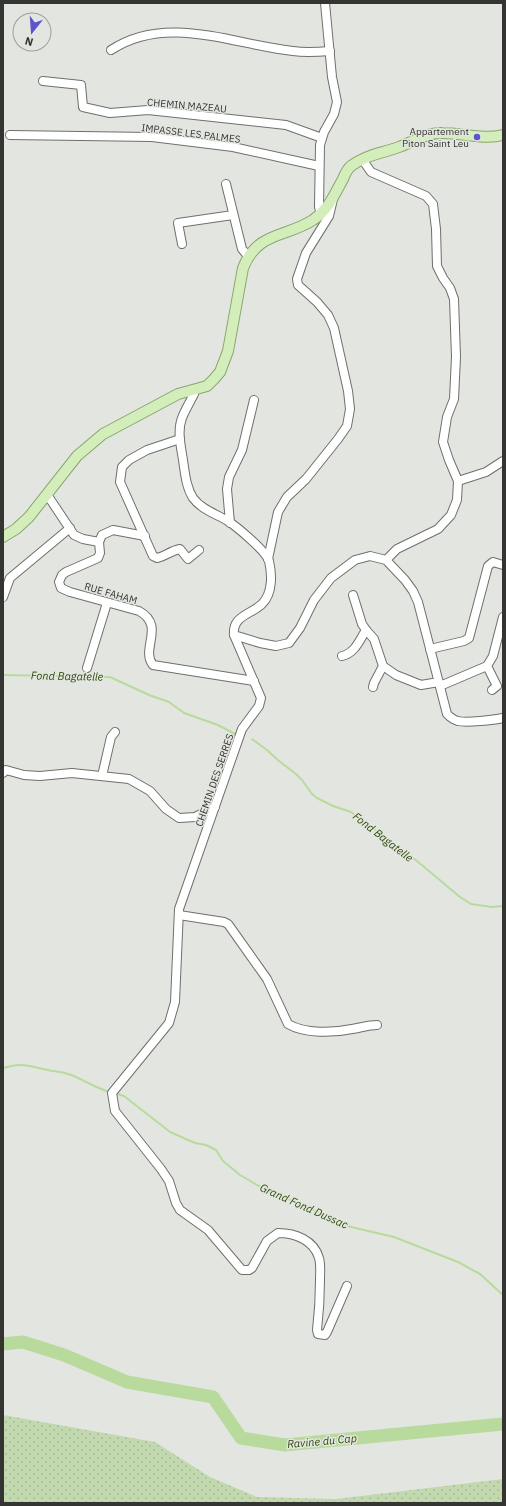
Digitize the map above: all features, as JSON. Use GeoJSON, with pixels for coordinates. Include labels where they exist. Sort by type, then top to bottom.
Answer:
{"type":"FeatureCollection","features":[{"type":"Feature","properties":{"kind":"main road"},"geometry":{"type":"LineString","coordinates":[[3,537],[16,529],[29,517],[77,456],[88,445],[103,434],[178,394],[207,386],[214,380],[226,361],[243,268],[248,256],[252,250],[266,240],[303,226],[325,211],[349,167],[362,159],[422,137],[441,133],[494,137],[503,135]]}},
{"type":"Feature","properties":{"kind":"street"},"geometry":{"type":"LineString","coordinates":[[321,214],[319,207],[320,145],[334,114],[337,102],[330,50],[326,3]]}},
{"type":"Feature","properties":{"kind":"street"},"geometry":{"type":"LineString","coordinates":[[111,50],[124,42],[160,32],[179,32],[293,51],[312,52],[330,50]]}},
{"type":"Feature","properties":{"kind":"street","name":"CHEMIN MAZEAU"},"geometry":{"type":"LineString","coordinates":[[43,81],[81,85],[83,107],[110,113],[148,110],[286,125],[322,138]]}},
{"type":"Feature","properties":{"kind":"street","name":"IMPASSE LES PALMES"},"geometry":{"type":"LineString","coordinates":[[10,135],[152,137],[233,147],[319,166]]}},
{"type":"Feature","properties":{"kind":"street"},"geometry":{"type":"LineString","coordinates":[[362,159],[371,172],[426,196],[433,204],[436,229],[437,266],[450,288],[454,300],[456,357],[454,399],[447,417],[444,442],[449,460],[458,481],[457,500],[451,515],[438,529],[396,549],[386,560]]}},
{"type":"Feature","properties":{"kind":"street"},"geometry":{"type":"LineString","coordinates":[[226,184],[242,249],[248,256]]}},
{"type":"Feature","properties":{"kind":"street"},"geometry":{"type":"LineString","coordinates":[[335,195],[329,216],[306,253],[297,279],[298,284],[328,315],[334,328],[348,391],[350,409],[347,426],[306,478],[286,498],[278,512],[268,559],[272,582],[268,594],[263,603],[237,621],[234,629],[234,635],[276,646],[289,642],[300,628],[314,600],[331,578],[355,560],[370,556],[386,560],[412,591],[418,602],[447,714],[452,719],[459,722],[496,720],[503,718]]}},
{"type":"Feature","properties":{"kind":"street"},"geometry":{"type":"LineString","coordinates":[[182,244],[178,223],[233,215]]}},
{"type":"Feature","properties":{"kind":"street"},"geometry":{"type":"LineString","coordinates":[[194,390],[194,394],[181,419],[180,439],[186,482],[192,496],[198,505],[230,523],[257,545],[268,559]]}},
{"type":"Feature","properties":{"kind":"street"},"geometry":{"type":"LineString","coordinates":[[230,523],[227,489],[229,477],[242,450],[254,400]]}},
{"type":"Feature","properties":{"kind":"street"},"geometry":{"type":"LineString","coordinates":[[180,439],[147,450],[129,460],[122,467],[120,482],[153,556],[157,558],[171,551],[180,550],[188,558],[198,550]]}},
{"type":"Feature","properties":{"kind":"street"},"geometry":{"type":"LineString","coordinates":[[458,481],[486,472],[503,461]]}},
{"type":"Feature","properties":{"kind":"street"},"geometry":{"type":"LineString","coordinates":[[46,495],[74,535],[99,542],[102,536],[113,530],[144,536]]}},
{"type":"Feature","properties":{"kind":"street"},"geometry":{"type":"LineString","coordinates":[[3,597],[10,578],[70,528]]}},
{"type":"Feature","properties":{"kind":"street","name":"RUE FAHAM"},"geometry":{"type":"LineString","coordinates":[[99,542],[100,553],[98,558],[62,575],[59,582],[61,588],[107,603],[139,611],[145,615],[150,620],[152,631],[150,662],[153,665],[254,681]]}},
{"type":"Feature","properties":{"kind":"street"},"geometry":{"type":"LineString","coordinates":[[430,648],[464,641],[469,638],[488,566],[494,562],[503,565]]}},
{"type":"Feature","properties":{"kind":"street"},"geometry":{"type":"LineString","coordinates":[[353,594],[366,630],[374,638],[383,666],[396,676],[421,685],[439,684],[487,666],[493,656],[503,617]]}},
{"type":"Feature","properties":{"kind":"street"},"geometry":{"type":"LineString","coordinates":[[87,668],[107,603]]}},
{"type":"Feature","properties":{"kind":"street"},"geometry":{"type":"LineString","coordinates":[[342,656],[348,655],[353,651],[366,630]]}},
{"type":"Feature","properties":{"kind":"street","name":"CHEMIN DES SERRES"},"geometry":{"type":"LineString","coordinates":[[234,635],[261,698],[259,706],[242,729],[179,909],[175,1002],[169,1023],[112,1093],[115,1111],[169,1181],[176,1203],[180,1210],[208,1230],[242,1270],[249,1270],[252,1268],[267,1241],[278,1233],[288,1233],[304,1239],[315,1249],[320,1259],[318,1334],[325,1335],[327,1332],[347,1286]]}},
{"type":"Feature","properties":{"kind":"street"},"geometry":{"type":"LineString","coordinates":[[373,687],[383,666]]}},
{"type":"Feature","properties":{"kind":"street"},"geometry":{"type":"LineString","coordinates":[[487,666],[497,686],[492,690]]}},
{"type":"Feature","properties":{"kind":"street"},"geometry":{"type":"LineString","coordinates":[[102,776],[111,737],[116,732]]}},
{"type":"Feature","properties":{"kind":"street"},"geometry":{"type":"LineString","coordinates":[[3,773],[6,770],[24,775],[40,776],[72,773],[129,779],[150,791],[166,809],[180,818],[195,817],[215,807]]}},
{"type":"Feature","properties":{"kind":"street"},"geometry":{"type":"LineString","coordinates":[[179,915],[224,922],[228,924],[267,979],[286,1021],[293,1027],[310,1031],[340,1031],[376,1025]]}},
{"type":"Feature","properties":{"kind":"green space"},"geometry":{"type":"Polygon","coordinates":[[[3,1415],[155,1442],[210,1477],[257,1497],[336,1499],[503,1479],[503,1503],[3,1503],[3,1415]]]}},
{"type":"Feature","properties":{"kind":"waterway","name":"Fond Bagatelle"},"geometry":{"type":"LineString","coordinates":[[3,675],[110,677],[149,695],[169,702],[184,713],[218,725],[237,735]]}},
{"type":"Feature","properties":{"kind":"waterway","name":"Fond Bagatelle"},"geometry":{"type":"LineString","coordinates":[[252,739],[296,774],[317,798],[333,806],[351,812],[417,861],[460,897],[471,904],[492,907],[503,906]]}},
{"type":"Feature","properties":{"kind":"waterway","name":"Grand Fond Dussac"},"geometry":{"type":"LineString","coordinates":[[3,1068],[14,1065],[23,1065],[64,1073],[72,1075],[110,1092]]}},
{"type":"Feature","properties":{"kind":"waterway","name":"Grand Fond Dussac"},"geometry":{"type":"LineString","coordinates":[[114,1093],[124,1096],[170,1132],[216,1150],[223,1161],[240,1175],[257,1185],[351,1227],[394,1237],[458,1262],[480,1274],[503,1295]]}},
{"type":"Feature","properties":{"kind":"waterway","name":"Ravine du Cap"},"geometry":{"type":"LineString","coordinates":[[3,1344],[23,1342],[64,1355],[127,1382],[213,1397],[241,1438],[285,1445],[503,1424]]}},
{"type":"Feature","properties":{"kind":"place","name":"Appartement Piton Saint Leu"},"geometry":{"type":"Point","coordinates":[477,137]}}]}
